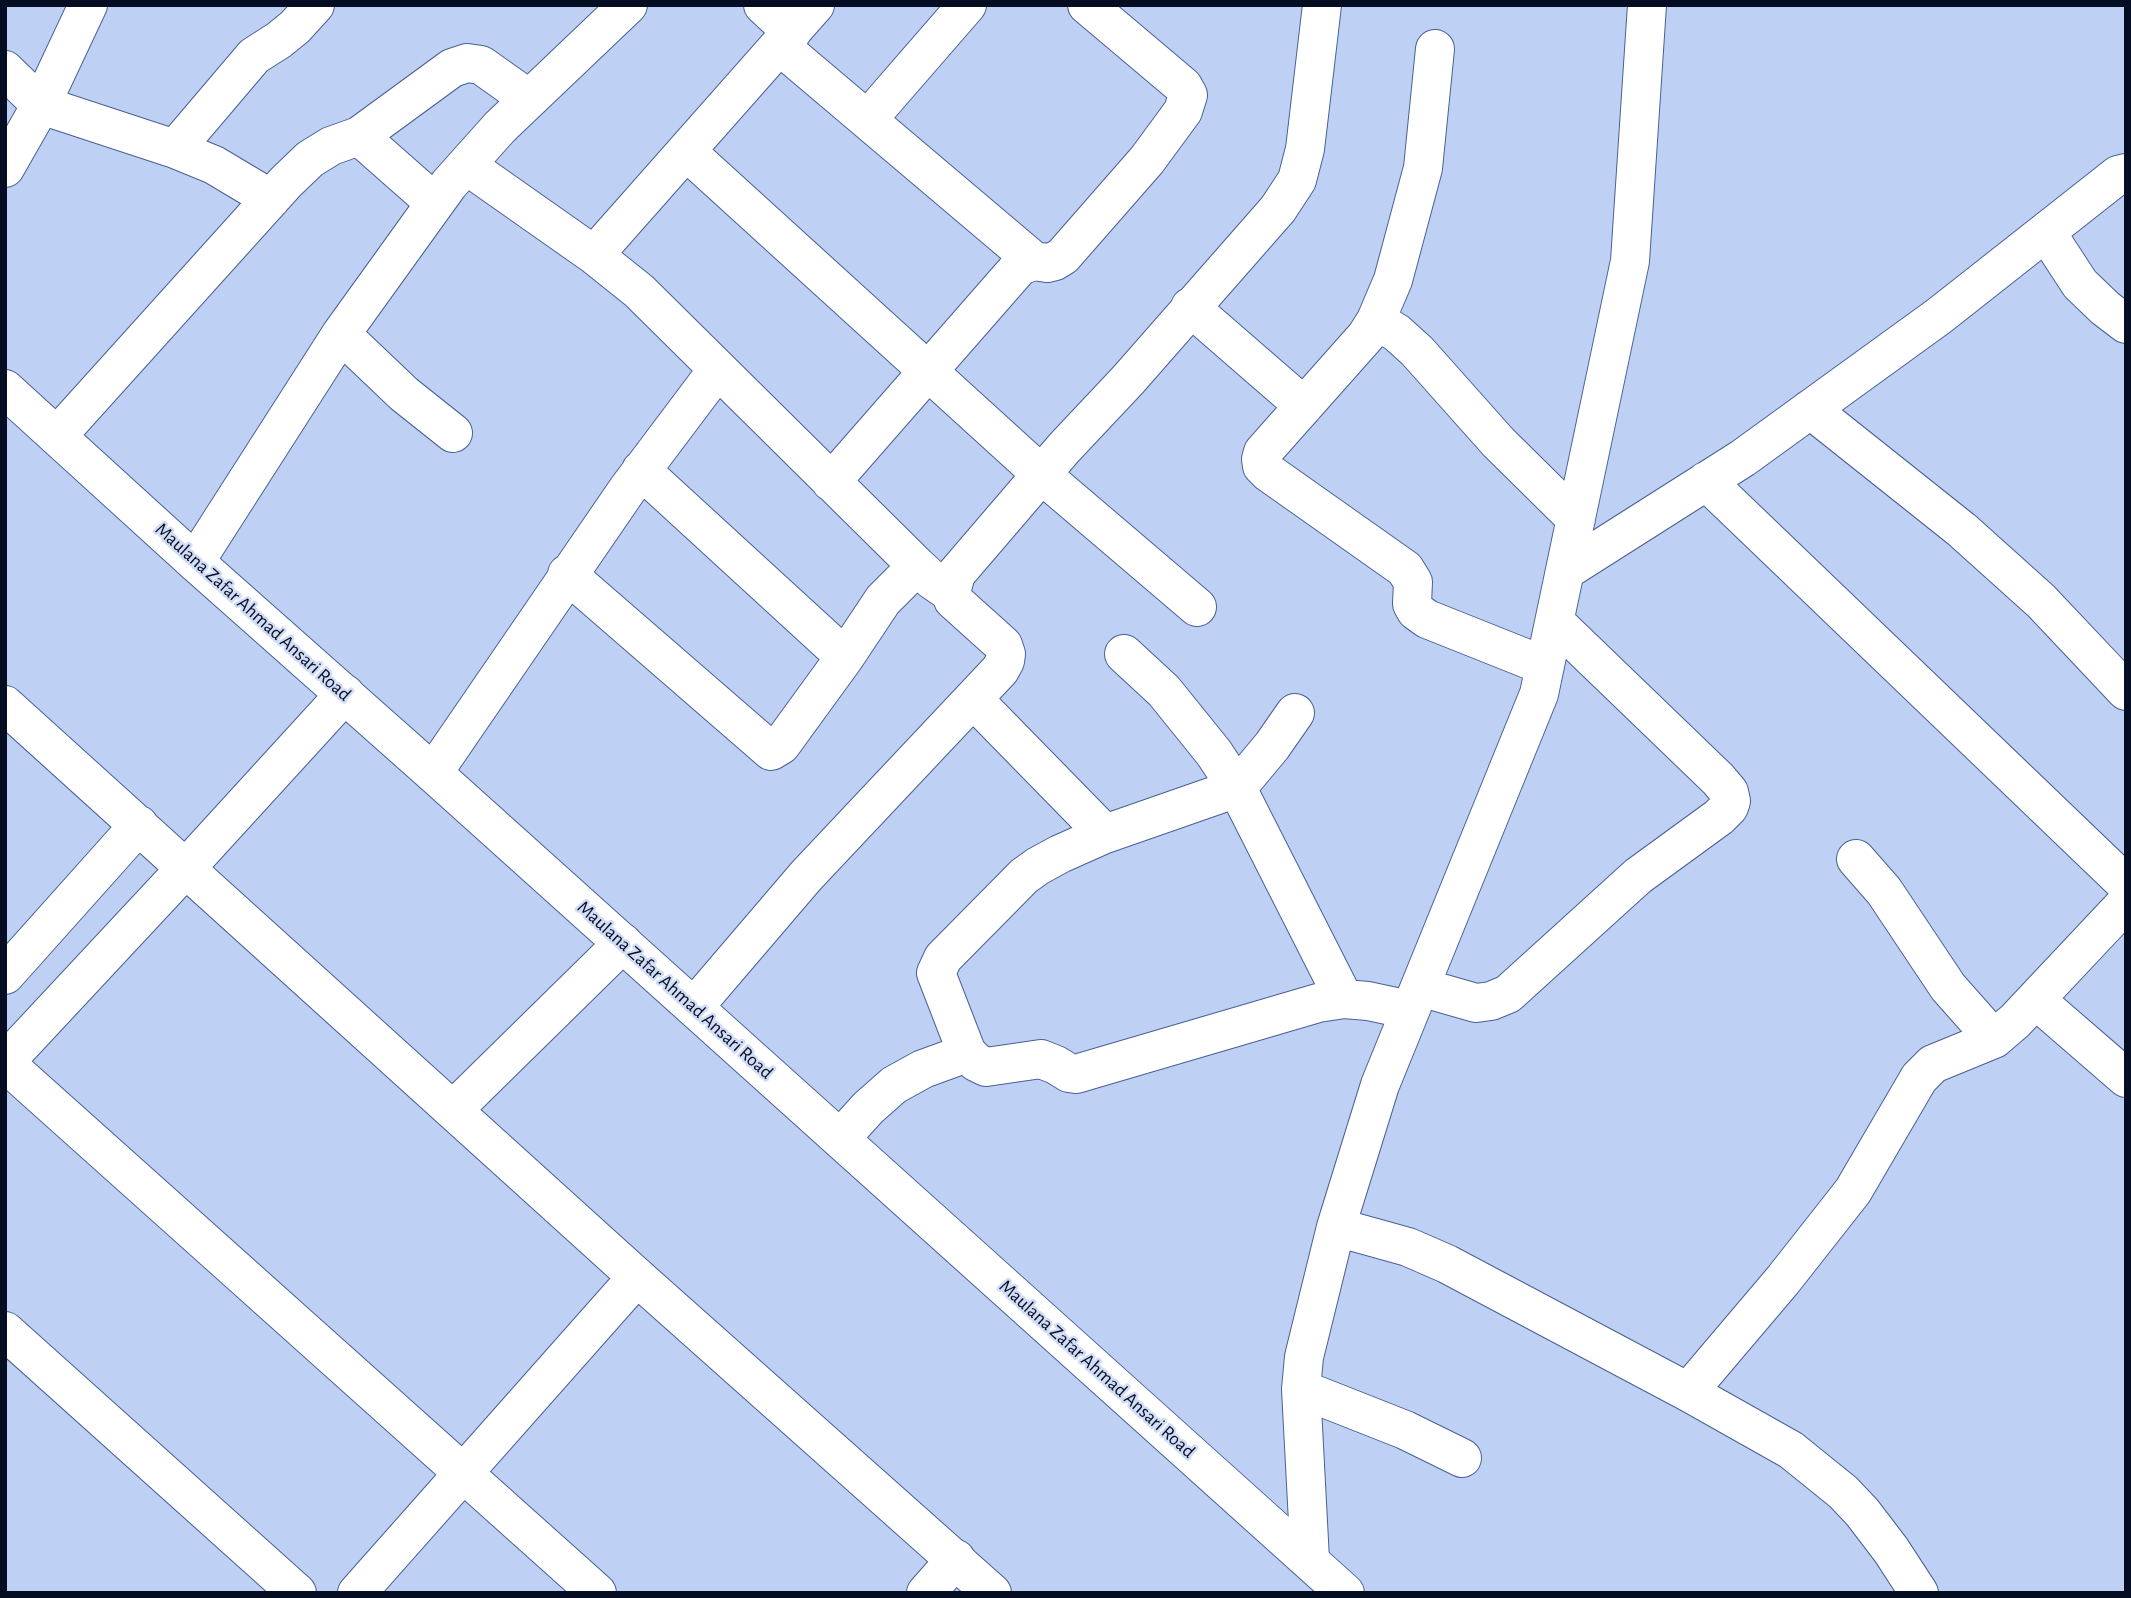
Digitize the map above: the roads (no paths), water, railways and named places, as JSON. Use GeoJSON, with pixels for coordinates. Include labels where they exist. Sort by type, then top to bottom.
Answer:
{"type":"FeatureCollection","features":[{"type":"Feature","properties":{"kind":"street"},"geometry":{"type":"LineString","coordinates":[[5,168],[41,105],[88,5]]}},
{"type":"Feature","properties":{"kind":"street"},"geometry":{"type":"LineString","coordinates":[[175,149],[254,56],[295,27],[315,5]]}},
{"type":"Feature","properties":{"kind":"street"},"geometry":{"type":"LineString","coordinates":[[195,562],[341,334],[435,203],[500,127],[628,5]]}},
{"type":"Feature","properties":{"kind":"street"},"geometry":{"type":"LineString","coordinates":[[763,5],[796,28],[868,119],[1034,261]]}},
{"type":"Feature","properties":{"kind":"street"},"geometry":{"type":"LineString","coordinates":[[868,119],[967,5]]}},
{"type":"Feature","properties":{"kind":"street"},"geometry":{"type":"LineString","coordinates":[[831,482],[1020,267],[1026,262],[1055,261],[1063,256],[1147,160],[1183,111],[1188,95],[1183,86],[1087,5]]}},
{"type":"Feature","properties":{"kind":"street"},"geometry":{"type":"LineString","coordinates":[[694,1007],[806,876],[1000,670],[1006,653],[1003,645],[953,600],[951,593],[956,574],[1041,474],[1128,380],[1278,209],[1297,180],[1305,149],[1322,5]]}},
{"type":"Feature","properties":{"kind":"street"},"geometry":{"type":"LineString","coordinates":[[1310,1559],[1301,1389],[1304,1357],[1336,1227],[1380,1085],[1539,694],[1630,261],[1647,5]]}},
{"type":"Feature","properties":{"kind":"street"},"geometry":{"type":"LineString","coordinates":[[594,256],[796,28]]}},
{"type":"Feature","properties":{"kind":"street"},"geometry":{"type":"LineString","coordinates":[[1435,48],[1423,168],[1393,280],[1366,336],[1263,452],[1262,466],[1405,569],[1413,582],[1412,604],[1416,611],[1427,619],[1545,666]]}},
{"type":"Feature","properties":{"kind":"street"},"geometry":{"type":"LineString","coordinates":[[57,436],[310,159],[331,146],[359,136],[452,68],[467,63],[481,65],[528,99]]}},
{"type":"Feature","properties":{"kind":"street"},"geometry":{"type":"LineString","coordinates":[[5,70],[41,105],[175,149],[214,165],[271,199]]}},
{"type":"Feature","properties":{"kind":"street"},"geometry":{"type":"LineString","coordinates":[[359,136],[435,203]]}},
{"type":"Feature","properties":{"kind":"street"},"geometry":{"type":"LineString","coordinates":[[686,151],[1041,474],[1197,607]]}},
{"type":"Feature","properties":{"kind":"street"},"geometry":{"type":"LineString","coordinates":[[466,165],[639,291],[917,566],[951,593]]}},
{"type":"Feature","properties":{"kind":"street"},"geometry":{"type":"LineString","coordinates":[[1565,571],[1743,458],[1939,316],[2118,175],[2126,173]]}},
{"type":"Feature","properties":{"kind":"street"},"geometry":{"type":"LineString","coordinates":[[2046,232],[2080,284],[2126,324]]}},
{"type":"Feature","properties":{"kind":"street"},"geometry":{"type":"LineString","coordinates":[[1190,307],[1304,406]]}},
{"type":"Feature","properties":{"kind":"street"},"geometry":{"type":"LineString","coordinates":[[1376,320],[1417,351],[1498,442],[1576,519]]}},
{"type":"Feature","properties":{"kind":"street"},"geometry":{"type":"LineString","coordinates":[[341,334],[404,394],[453,433]]}},
{"type":"Feature","properties":{"kind":"street"},"geometry":{"type":"LineString","coordinates":[[433,773],[641,470],[718,369]]}},
{"type":"Feature","properties":{"kind":"street","name":"Maulana Zafar Ahmad Ansari Road"},"geometry":{"type":"LineString","coordinates":[[5,389],[1345,1593]]}},
{"type":"Feature","properties":{"kind":"street"},"geometry":{"type":"LineString","coordinates":[[1810,409],[1962,530],[2031,592],[2126,691]]}},
{"type":"Feature","properties":{"kind":"street"},"geometry":{"type":"LineString","coordinates":[[641,470],[845,657]]}},
{"type":"Feature","properties":{"kind":"street"},"geometry":{"type":"LineString","coordinates":[[1706,481],[2126,884]]}},
{"type":"Feature","properties":{"kind":"street"},"geometry":{"type":"LineString","coordinates":[[567,575],[771,751],[781,745],[883,600],[917,566]]}},
{"type":"Feature","properties":{"kind":"street"},"geometry":{"type":"LineString","coordinates":[[1295,713],[1266,755],[1237,788],[1105,834],[1060,854],[1024,876],[943,958],[936,973],[967,1053],[976,1062],[986,1067],[1041,1059],[1076,1074],[1318,1003],[1344,999],[1368,1001],[1415,998],[1476,1003],[1491,1001],[1508,994],[1638,876],[1719,817],[1731,801],[1729,792],[1718,779],[1555,622]]}},
{"type":"Feature","properties":{"kind":"street"},"geometry":{"type":"LineString","coordinates":[[1124,654],[1164,691],[1214,753],[1237,788],[1344,999]]}},
{"type":"Feature","properties":{"kind":"street"},"geometry":{"type":"LineString","coordinates":[[345,694],[5,1063],[597,1593]]}},
{"type":"Feature","properties":{"kind":"street"},"geometry":{"type":"LineString","coordinates":[[973,699],[1105,834]]}},
{"type":"Feature","properties":{"kind":"street"},"geometry":{"type":"LineString","coordinates":[[5,705],[637,1277],[992,1593]]}},
{"type":"Feature","properties":{"kind":"street"},"geometry":{"type":"LineString","coordinates":[[5,975],[139,825]]}},
{"type":"Feature","properties":{"kind":"street"},"geometry":{"type":"LineString","coordinates":[[1856,859],[1884,891],[1948,987],[1994,1039]]}},
{"type":"Feature","properties":{"kind":"street"},"geometry":{"type":"LineString","coordinates":[[1688,1392],[1846,1201],[1919,1078],[1933,1064],[1994,1039],[2036,1000],[2126,902]]}},
{"type":"Feature","properties":{"kind":"street"},"geometry":{"type":"LineString","coordinates":[[453,1110],[623,943]]}},
{"type":"Feature","properties":{"kind":"street"},"geometry":{"type":"LineString","coordinates":[[2036,1000],[2126,1078]]}},
{"type":"Feature","properties":{"kind":"street"},"geometry":{"type":"LineString","coordinates":[[841,1139],[868,1108],[894,1086],[923,1069],[967,1053]]}},
{"type":"Feature","properties":{"kind":"street"},"geometry":{"type":"LineString","coordinates":[[1336,1227],[1408,1247],[1447,1264],[1791,1450],[1843,1492],[1862,1512],[1919,1593]]}},
{"type":"Feature","properties":{"kind":"street"},"geometry":{"type":"LineString","coordinates":[[357,1593],[637,1277]]}},
{"type":"Feature","properties":{"kind":"street"},"geometry":{"type":"LineString","coordinates":[[5,1331],[297,1593]]}},
{"type":"Feature","properties":{"kind":"street"},"geometry":{"type":"LineString","coordinates":[[1301,1389],[1405,1430],[1462,1458]]}},
{"type":"Feature","properties":{"kind":"street"},"geometry":{"type":"LineString","coordinates":[[926,1593],[956,1559]]}}]}
